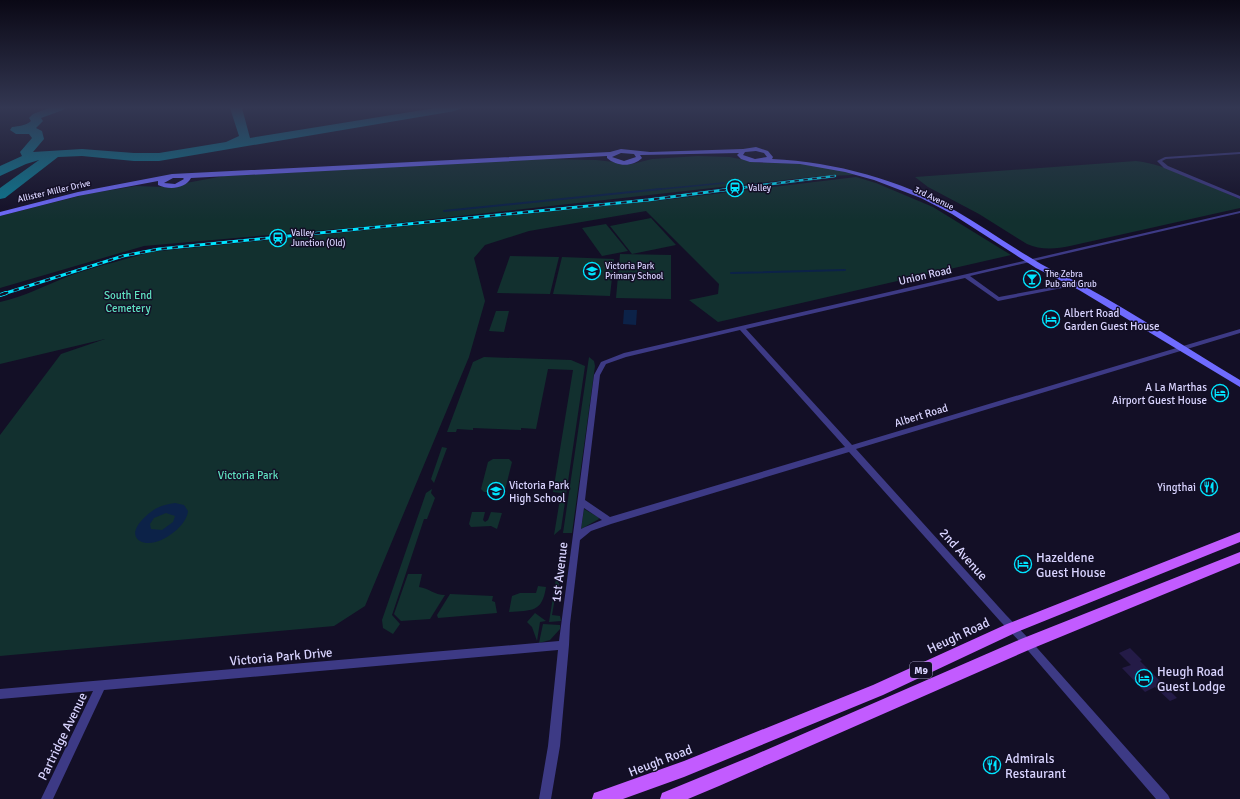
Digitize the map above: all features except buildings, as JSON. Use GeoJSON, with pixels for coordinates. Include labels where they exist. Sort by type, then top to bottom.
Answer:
{"type":"FeatureCollection","features":[{"type":"Feature","properties":{"kind":"main road","name":"Heugh Road"},"geometry":{"type":"LineString","coordinates":[[600,799],[684,768],[878,690],[1012,628],[1240,537]]}},
{"type":"Feature","properties":{"kind":"main road","name":"M9"},"geometry":{"type":"LineString","coordinates":[[668,799],[781,752],[786,748],[851,722],[1027,643],[1172,586],[1240,557]]}},
{"type":"Feature","properties":{"kind":"street"},"geometry":{"type":"LineString","coordinates":[[611,157],[622,151],[636,153],[743,151],[756,149],[767,156]]}},
{"type":"Feature","properties":{"kind":"street"},"geometry":{"type":"LineString","coordinates":[[743,151],[740,154],[744,158]]}},
{"type":"Feature","properties":{"kind":"street"},"geometry":{"type":"LineString","coordinates":[[636,153],[639,156],[637,160]]}},
{"type":"Feature","properties":{"kind":"street"},"geometry":{"type":"LineString","coordinates":[[1240,153],[1165,158],[1159,161],[1166,168],[1240,198]]}},
{"type":"Feature","properties":{"kind":"street"},"geometry":{"type":"LineString","coordinates":[[611,157],[624,162],[692,154],[722,155],[744,158],[752,161],[767,156]]}},
{"type":"Feature","properties":{"kind":"street","name":"3rd Avenue"},"geometry":{"type":"LineString","coordinates":[[767,156],[799,158],[857,169],[914,189],[949,205],[1240,384]]}},
{"type":"Feature","properties":{"kind":"street","name":"3rd Avenue"},"geometry":{"type":"LineString","coordinates":[[767,156],[819,165],[876,179],[923,197],[1031,261],[1082,288]]}},
{"type":"Feature","properties":{"kind":"street","name":"Allister Miller Drive"},"geometry":{"type":"LineString","coordinates":[[0,214],[60,198],[113,187],[163,182],[172,186],[185,179],[222,175],[549,157],[611,157]]}},
{"type":"Feature","properties":{"kind":"street"},"geometry":{"type":"LineString","coordinates":[[799,158],[799,161],[819,165]]}},
{"type":"Feature","properties":{"kind":"street","name":"Union Road"},"geometry":{"type":"LineString","coordinates":[[615,357],[1240,212]]}},
{"type":"Feature","properties":{"kind":"street"},"geometry":{"type":"LineString","coordinates":[[966,276],[998,299],[1072,284]]}},
{"type":"Feature","properties":{"kind":"street","name":"2nd Avenue"},"geometry":{"type":"LineString","coordinates":[[742,328],[1027,643],[1164,799]]}},
{"type":"Feature","properties":{"kind":"street","name":"Albert Road"},"geometry":{"type":"LineString","coordinates":[[576,538],[588,529],[609,521],[1240,331]]}},
{"type":"Feature","properties":{"kind":"street","name":"1st Avenue"},"geometry":{"type":"LineString","coordinates":[[545,799],[554,746],[576,538],[597,375],[603,364],[615,357]]}},
{"type":"Feature","properties":{"kind":"street"},"geometry":{"type":"LineString","coordinates":[[581,502],[609,521]]}},
{"type":"Feature","properties":{"kind":"street","name":"Victoria Park Drive"},"geometry":{"type":"LineString","coordinates":[[0,694],[564,645]]}},
{"type":"Feature","properties":{"kind":"street","name":"Partridge Avenue"},"geometry":{"type":"LineString","coordinates":[[47,799],[102,684]]}},
{"type":"Feature","properties":{"kind":"green space"},"geometry":{"type":"Polygon","coordinates":[[[698,156],[730,157],[760,163],[798,163],[839,170],[855,175],[821,176],[361,227],[144,246],[0,288],[0,216],[87,194],[136,186],[164,187],[224,176],[544,159],[596,160],[632,164],[652,159],[698,156]]]}},
{"type":"Feature","properties":{"kind":"green space"},"geometry":{"type":"Polygon","coordinates":[[[1136,161],[1174,171],[1240,199],[1240,208],[1070,246],[1043,248],[1027,244],[979,214],[928,187],[915,177],[1136,161]]]}},
{"type":"Feature","properties":{"kind":"green space","name":"Victoria Park"},"geometry":{"type":"Polygon","coordinates":[[[856,177],[876,183],[933,207],[1011,255],[718,322],[689,300],[718,294],[719,284],[646,211],[529,231],[485,245],[474,258],[485,301],[469,357],[365,606],[334,626],[0,656],[0,435],[61,354],[105,339],[0,364],[0,302],[26,294],[79,272],[151,252],[664,200],[856,177]]]}},
{"type":"Feature","properties":{"kind":"green space"},"geometry":{"type":"Polygon","coordinates":[[[651,218],[676,245],[632,254],[610,226],[651,218]]]}},
{"type":"Feature","properties":{"kind":"green space"},"geometry":{"type":"Polygon","coordinates":[[[606,224],[628,251],[602,256],[582,228],[606,224]]]}},
{"type":"Feature","properties":{"kind":"green space"},"geometry":{"type":"Polygon","coordinates":[[[620,254],[671,255],[671,299],[616,298],[620,254]]]}},
{"type":"Feature","properties":{"kind":"green space"},"geometry":{"type":"Polygon","coordinates":[[[510,256],[559,257],[550,294],[497,293],[510,256]]]}},
{"type":"Feature","properties":{"kind":"green space"},"geometry":{"type":"Polygon","coordinates":[[[562,257],[614,259],[610,296],[553,294],[562,257]]]}},
{"type":"Feature","properties":{"kind":"green space"},"geometry":{"type":"Polygon","coordinates":[[[496,311],[509,311],[504,332],[489,331],[496,311]]]}},
{"type":"Feature","properties":{"kind":"green space"},"geometry":{"type":"Polygon","coordinates":[[[484,357],[571,360],[585,366],[561,529],[554,535],[561,493],[553,492],[573,370],[548,369],[536,429],[521,428],[521,430],[473,428],[473,430],[457,429],[456,432],[447,432],[473,362],[484,357]]]}},
{"type":"Feature","properties":{"kind":"green space"},"geometry":{"type":"Polygon","coordinates":[[[589,357],[594,361],[595,366],[572,533],[563,533],[589,357]]]}},
{"type":"Feature","properties":{"kind":"green space"},"geometry":{"type":"Polygon","coordinates":[[[442,447],[447,448],[434,483],[431,479],[442,447]]]}},
{"type":"Feature","properties":{"kind":"green space"},"geometry":{"type":"Polygon","coordinates":[[[493,459],[509,459],[512,462],[505,490],[501,493],[484,492],[481,489],[488,462],[493,459]]]}},
{"type":"Feature","properties":{"kind":"green space"},"geometry":{"type":"Polygon","coordinates":[[[432,489],[431,493],[435,498],[427,519],[424,519],[392,615],[400,624],[393,634],[383,628],[382,620],[426,493],[432,489]]]}},
{"type":"Feature","properties":{"kind":"green space"},"geometry":{"type":"Polygon","coordinates":[[[584,509],[599,519],[581,529],[584,509]]]}},
{"type":"Feature","properties":{"kind":"green space"},"geometry":{"type":"Polygon","coordinates":[[[472,512],[485,512],[483,520],[485,522],[488,520],[491,512],[502,513],[497,529],[491,526],[471,527],[469,524],[472,512]]]}},
{"type":"Feature","properties":{"kind":"green space"},"geometry":{"type":"Polygon","coordinates":[[[559,560],[569,561],[560,562],[559,586],[557,586],[552,615],[560,616],[561,621],[549,622],[559,560]]]}},
{"type":"Feature","properties":{"kind":"green space"},"geometry":{"type":"Polygon","coordinates":[[[408,574],[422,574],[419,587],[445,595],[430,619],[401,621],[394,614],[408,574]]]}},
{"type":"Feature","properties":{"kind":"green space"},"geometry":{"type":"Polygon","coordinates":[[[538,586],[546,587],[542,602],[539,606],[530,610],[509,612],[512,596],[520,593],[536,593],[538,586]]]}},
{"type":"Feature","properties":{"kind":"green space"},"geometry":{"type":"Polygon","coordinates":[[[450,594],[493,596],[492,601],[495,602],[497,613],[438,618],[437,615],[450,594]]]}},
{"type":"Feature","properties":{"kind":"green space"},"geometry":{"type":"Polygon","coordinates":[[[535,613],[546,621],[540,622],[537,641],[532,627],[527,622],[535,613]]]}},
{"type":"Feature","properties":{"kind":"green space"},"geometry":{"type":"Polygon","coordinates":[[[543,624],[560,625],[560,629],[550,640],[539,643],[543,624]]]}},
{"type":"Feature","properties":{"kind":"water"},"geometry":{"type":"Polygon","coordinates":[[[624,310],[637,310],[636,325],[623,324],[624,310]]]}},
{"type":"Feature","properties":{"kind":"water"},"geometry":{"type":"Polygon","coordinates":[[[175,503],[184,505],[188,511],[182,524],[177,530],[162,540],[154,542],[147,543],[140,541],[136,537],[135,533],[137,528],[144,518],[157,508],[175,503]],[[166,513],[154,518],[150,524],[151,529],[162,530],[173,522],[175,516],[166,513]]]}},
{"type":"Feature","properties":{"kind":"waterway"},"geometry":{"type":"LineString","coordinates":[[654,190],[724,183]]}},
{"type":"Feature","properties":{"kind":"waterway"},"geometry":{"type":"LineString","coordinates":[[654,190],[661,189]]}},
{"type":"Feature","properties":{"kind":"waterway"},"geometry":{"type":"LineString","coordinates":[[444,211],[654,190]]}},
{"type":"Feature","properties":{"kind":"waterway"},"geometry":{"type":"LineString","coordinates":[[731,273],[845,270]]}},
{"type":"Feature","properties":{"kind":"taxiway"},"geometry":{"type":"LineString","coordinates":[[32,145],[26,152],[28,155],[38,156]]}},
{"type":"Feature","properties":{"kind":"taxiway"},"geometry":{"type":"LineString","coordinates":[[0,172],[21,161],[33,157],[57,153],[82,152],[134,157],[159,157],[229,145]]}},
{"type":"Feature","properties":{"kind":"taxiway"},"geometry":{"type":"LineString","coordinates":[[0,195],[51,157]]}},
{"type":"Feature","properties":{"kind":"railway"},"geometry":{"type":"LineString","coordinates":[[731,189],[835,176]]}},
{"type":"Feature","properties":{"kind":"railway"},"geometry":{"type":"LineString","coordinates":[[3,294],[123,256],[159,249],[648,200],[731,189]]}},
{"type":"Feature","properties":{"kind":"railway"},"geometry":{"type":"LineString","coordinates":[[723,190],[731,189]]}},
{"type":"Feature","properties":{"kind":"place","name":"Valley"},"geometry":{"type":"Point","coordinates":[735,188]}},
{"type":"Feature","properties":{"kind":"place","name":"Valley Junction (Old)"},"geometry":{"type":"Point","coordinates":[278,238]}},
{"type":"Feature","properties":{"kind":"place","name":"Victoria Park Primary School"},"geometry":{"type":"Point","coordinates":[592,271]}},
{"type":"Feature","properties":{"kind":"place","name":"The Zebra Pub and Grub"},"geometry":{"type":"Point","coordinates":[1032,279]}},
{"type":"Feature","properties":{"kind":"place","name":"Albert Road Garden Guest House"},"geometry":{"type":"Point","coordinates":[1051,319]}},
{"type":"Feature","properties":{"kind":"place","name":"A La Marthas Airport Guest House"},"geometry":{"type":"Point","coordinates":[1220,393]}},
{"type":"Feature","properties":{"kind":"place","name":"Yingthai"},"geometry":{"type":"Point","coordinates":[1209,487]}},
{"type":"Feature","properties":{"kind":"place","name":"Victoria Park High School"},"geometry":{"type":"Point","coordinates":[496,491]}},
{"type":"Feature","properties":{"kind":"place","name":"Hazeldene Guest House"},"geometry":{"type":"Point","coordinates":[1023,564]}},
{"type":"Feature","properties":{"kind":"place","name":"Heugh Road Guest Lodge"},"geometry":{"type":"Point","coordinates":[1144,678]}},
{"type":"Feature","properties":{"kind":"place","name":"Admirals Restaurant"},"geometry":{"type":"Point","coordinates":[992,765]}},
{"type":"Feature","properties":{"kind":"park label","name":"South End Cemetery"},"geometry":{"type":"Point","coordinates":[128,301]}}]}
